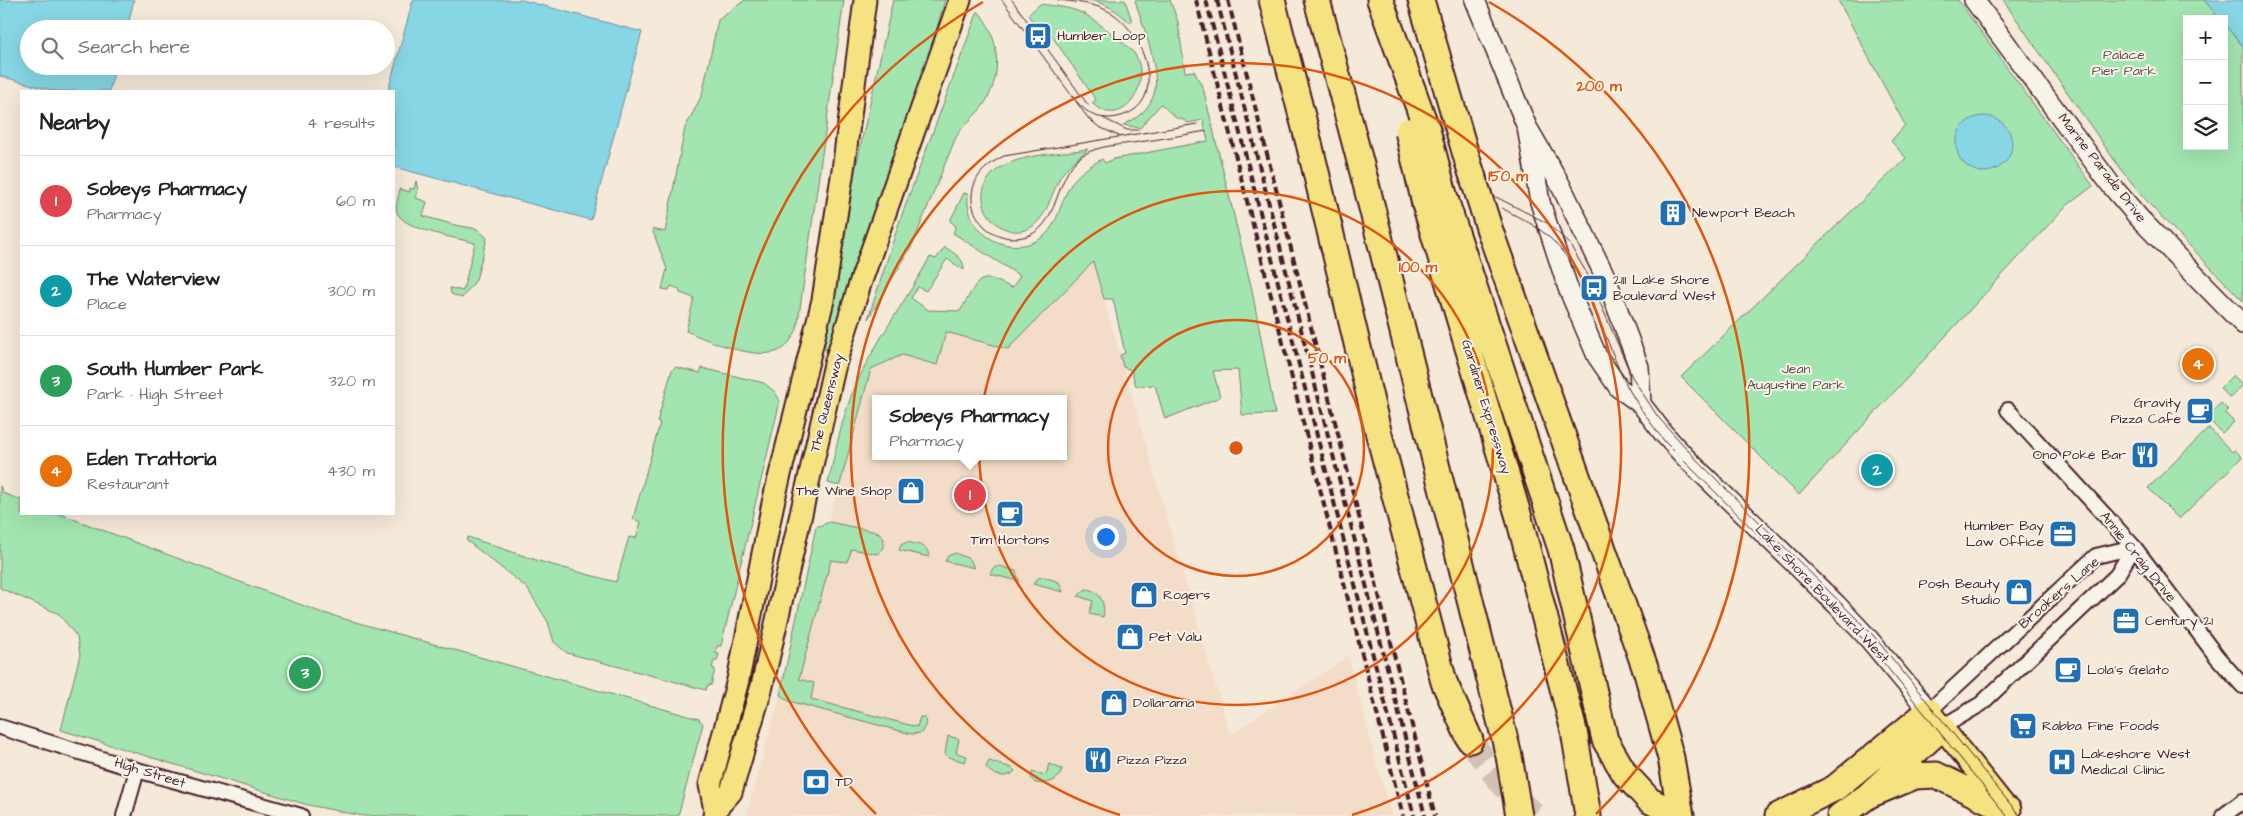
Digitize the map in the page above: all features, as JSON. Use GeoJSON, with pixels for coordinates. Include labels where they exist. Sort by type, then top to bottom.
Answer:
{"type":"FeatureCollection","features":[{"type":"Feature","properties":{"kind":"highway"},"geometry":{"type":"LineString","coordinates":[[1272,0],[1309,143],[1377,427],[1444,682],[1470,740]]}},
{"type":"Feature","properties":{"kind":"highway"},"geometry":{"type":"LineString","coordinates":[[1317,0],[1365,180],[1509,756],[1519,816]]}},
{"type":"Feature","properties":{"kind":"highway"},"geometry":{"type":"LineString","coordinates":[[1374,0],[1418,130]]}},
{"type":"Feature","properties":{"kind":"highway"},"geometry":{"type":"LineString","coordinates":[[1380,0],[1418,130],[1436,203],[1561,549],[1605,740],[1626,774],[1649,800],[1680,816]]}},
{"type":"Feature","properties":{"kind":"highway"},"geometry":{"type":"LineString","coordinates":[[1421,0],[1490,231],[1647,673],[1671,758],[1680,816]]}},
{"type":"Feature","properties":{"kind":"highway","name":"Gardiner Expressway"},"geometry":{"type":"LineString","coordinates":[[1436,203],[1574,731],[1588,816]]}},
{"type":"Feature","properties":{"kind":"highway"},"geometry":{"type":"LineString","coordinates":[[1840,816],[1869,795],[1935,719]]}},
{"type":"Feature","properties":{"kind":"highway"},"geometry":{"type":"LineString","coordinates":[[1778,816],[1835,788],[1935,719]]}},
{"type":"Feature","properties":{"kind":"highway"},"geometry":{"type":"LineString","coordinates":[[1869,795],[1915,776],[1936,775],[2011,813]]}},
{"type":"Feature","properties":{"kind":"main road","name":"The Queensway"},"geometry":{"type":"LineString","coordinates":[[714,813],[710,785],[738,680],[773,503],[823,300],[842,179],[865,0]]}},
{"type":"Feature","properties":{"kind":"main road","name":"The Queensway"},"geometry":{"type":"LineString","coordinates":[[714,813],[731,792],[762,686],[835,364],[860,284],[960,0]]}},
{"type":"Feature","properties":{"kind":"main road","name":"Lake Shore Boulevard West"},"geometry":{"type":"LineString","coordinates":[[1475,0],[1527,127],[1559,182],[1606,278],[1639,367],[1642,404]]}},
{"type":"Feature","properties":{"kind":"main road","name":"Marine Parade Drive"},"geometry":{"type":"LineString","coordinates":[[1974,0],[2111,185],[2140,219],[2243,324]]}},
{"type":"Feature","properties":{"kind":"main road","name":"Lake Shore Boulevard West"},"geometry":{"type":"LineString","coordinates":[[1527,127],[1540,202],[1568,288],[1597,356],[1618,388],[1642,404],[1664,434],[1686,458],[1868,638],[2011,813]]}},
{"type":"Feature","properties":{"kind":"street","name":"Annie Craig Drive"},"geometry":{"type":"LineString","coordinates":[[2008,410],[2134,548],[2217,657],[2243,686]]}},
{"type":"Feature","properties":{"kind":"street","name":"Brookers Lane"},"geometry":{"type":"LineString","coordinates":[[1935,719],[2096,556],[2134,548]]}},
{"type":"Feature","properties":{"kind":"street","name":"Brookers Lane"},"geometry":{"type":"LineString","coordinates":[[1935,719],[1981,704],[2117,575],[2134,548]]}},
{"type":"Feature","properties":{"kind":"street","name":"High Street"},"geometry":{"type":"LineString","coordinates":[[0,727],[137,770],[301,816]]}},
{"type":"Feature","properties":{"kind":"street"},"geometry":{"type":"LineString","coordinates":[[124,816],[137,770]]}},
{"type":"Feature","properties":{"kind":"street"},"geometry":{"type":"LineString","coordinates":[[2223,816],[2243,801]]}},
{"type":"Feature","properties":{"kind":"shaded area"},"geometry":{"type":"Polygon","coordinates":[[[1093,262],[1230,735],[1348,656],[1391,816],[746,816],[871,369],[902,355],[937,364],[946,332],[1008,349],[1093,262]]]}},
{"type":"Feature","properties":{"kind":"green space"},"geometry":{"type":"Polygon","coordinates":[[[745,0],[844,0],[797,329],[790,342],[784,348],[774,352],[763,353],[749,352],[721,345],[686,331],[694,298],[680,293],[679,289],[671,286],[669,290],[662,289],[667,269],[652,229],[665,232],[685,128],[702,95],[718,20],[745,0]]]}},
{"type":"Feature","properties":{"kind":"green space"},"geometry":{"type":"Polygon","coordinates":[[[893,0],[945,0],[925,69],[827,350],[824,349],[850,193],[893,0]]]}},
{"type":"Feature","properties":{"kind":"green space"},"geometry":{"type":"Polygon","coordinates":[[[1088,0],[1125,0],[1132,21],[1129,22],[1105,5],[1088,0]]]}},
{"type":"Feature","properties":{"kind":"green space"},"geometry":{"type":"Polygon","coordinates":[[[1135,0],[1170,0],[1178,22],[1185,72],[1194,71],[1203,88],[1252,290],[1275,414],[1242,415],[1238,370],[1213,371],[1220,397],[1165,419],[1155,385],[1136,386],[1131,370],[1123,367],[1120,355],[1125,353],[1113,299],[1104,299],[1093,262],[1008,349],[946,332],[937,365],[902,355],[871,369],[840,484],[839,486],[828,483],[845,416],[860,376],[930,257],[936,259],[945,247],[961,259],[964,270],[947,259],[926,291],[918,287],[911,298],[928,310],[960,311],[980,281],[991,279],[1012,288],[1020,276],[953,233],[956,226],[950,221],[964,193],[968,194],[969,208],[973,221],[981,231],[992,239],[1004,244],[1017,246],[1043,237],[1049,231],[1068,189],[1075,179],[1102,159],[1105,163],[1114,159],[1208,141],[1203,120],[1188,123],[1180,118],[1177,119],[1161,104],[1140,128],[1123,125],[1144,111],[1150,104],[1155,89],[1154,64],[1151,50],[1135,0]]]}},
{"type":"Feature","properties":{"kind":"green space","name":"Jean Augustine Park"},"geometry":{"type":"Polygon","coordinates":[[[1838,0],[1958,0],[2093,186],[2065,207],[1799,495],[1681,377],[1906,158],[1891,141],[1905,125],[1838,0]]]}},
{"type":"Feature","properties":{"kind":"green space","name":"Palace Pier Park"},"geometry":{"type":"Polygon","coordinates":[[[2003,0],[2204,0],[2217,15],[2183,15],[2183,150],[2228,150],[2228,29],[2243,46],[2243,301],[2152,207],[2122,171],[2003,0]]]}},
{"type":"Feature","properties":{"kind":"green space"},"geometry":{"type":"Polygon","coordinates":[[[1040,4],[1067,8],[1087,15],[1134,53],[1139,65],[1140,78],[1138,90],[1124,108],[1114,112],[1104,111],[1092,103],[1096,100],[1047,29],[1045,27],[1041,29],[1037,23],[1035,25],[1028,15],[1040,4]]]}},
{"type":"Feature","properties":{"kind":"green space"},"geometry":{"type":"Polygon","coordinates":[[[978,11],[990,31],[996,54],[995,78],[991,90],[983,106],[956,137],[911,248],[868,319],[900,220],[978,11]]]}},
{"type":"Feature","properties":{"kind":"green space"},"geometry":{"type":"Polygon","coordinates":[[[1088,149],[1065,170],[1039,221],[1033,226],[1020,231],[1007,230],[996,223],[988,213],[983,201],[984,188],[991,176],[1005,165],[1034,156],[1088,149]]]}},
{"type":"Feature","properties":{"kind":"green space"},"geometry":{"type":"Polygon","coordinates":[[[416,181],[418,190],[416,198],[427,202],[423,216],[477,229],[487,238],[476,280],[462,298],[451,294],[450,288],[463,291],[475,243],[420,228],[409,224],[401,218],[397,212],[400,189],[410,192],[410,188],[414,189],[416,181]]]}},
{"type":"Feature","properties":{"kind":"green space"},"geometry":{"type":"Polygon","coordinates":[[[675,367],[700,373],[702,368],[764,383],[775,392],[780,401],[721,646],[717,646],[715,653],[719,654],[712,668],[715,669],[711,685],[707,686],[706,690],[567,653],[554,642],[548,622],[527,588],[466,540],[468,537],[545,563],[616,582],[629,537],[636,538],[641,522],[633,519],[660,423],[657,422],[672,370],[675,367]]]}},
{"type":"Feature","properties":{"kind":"green space"},"geometry":{"type":"Polygon","coordinates":[[[2233,375],[2243,385],[2230,398],[2220,388],[2233,375]]]}},
{"type":"Feature","properties":{"kind":"green space"},"geometry":{"type":"Polygon","coordinates":[[[2221,403],[2228,410],[2225,413],[2234,422],[2222,433],[2206,417],[2221,403]]]}},
{"type":"Feature","properties":{"kind":"green space"},"geometry":{"type":"Polygon","coordinates":[[[2209,428],[2232,452],[2235,450],[2242,457],[2179,519],[2148,488],[2209,428]]]}},
{"type":"Feature","properties":{"kind":"green space"},"geometry":{"type":"Polygon","coordinates":[[[0,486],[3,493],[20,500],[20,515],[63,515],[320,612],[699,719],[703,724],[678,816],[363,816],[308,805],[61,730],[80,655],[77,637],[59,614],[0,588],[0,486]]]}},
{"type":"Feature","properties":{"kind":"green space"},"geometry":{"type":"Polygon","coordinates":[[[829,522],[877,532],[883,537],[884,544],[881,551],[877,554],[852,549],[847,562],[831,560],[799,679],[814,683],[811,699],[917,727],[920,717],[925,717],[926,724],[921,733],[911,734],[789,701],[780,695],[816,527],[829,522]]]}},
{"type":"Feature","properties":{"kind":"green space"},"geometry":{"type":"Polygon","coordinates":[[[907,542],[924,547],[929,557],[899,550],[901,545],[907,542]]]}},
{"type":"Feature","properties":{"kind":"green space"},"geometry":{"type":"Polygon","coordinates":[[[955,553],[970,559],[974,568],[945,561],[948,556],[955,553]]]}},
{"type":"Feature","properties":{"kind":"green space"},"geometry":{"type":"Polygon","coordinates":[[[1000,566],[1016,571],[1019,581],[990,574],[993,568],[1000,566]]]}},
{"type":"Feature","properties":{"kind":"green space"},"geometry":{"type":"Polygon","coordinates":[[[1044,577],[1059,582],[1063,592],[1033,584],[1038,578],[1044,577]]]}},
{"type":"Feature","properties":{"kind":"green space"},"geometry":{"type":"Polygon","coordinates":[[[1086,589],[1095,592],[1101,598],[1104,607],[1103,617],[1089,614],[1093,601],[1078,596],[1086,589]]]}},
{"type":"Feature","properties":{"kind":"green space"},"geometry":{"type":"Polygon","coordinates":[[[948,736],[959,739],[956,753],[967,756],[965,762],[948,757],[945,754],[948,736]]]}},
{"type":"Feature","properties":{"kind":"green space"},"geometry":{"type":"Polygon","coordinates":[[[989,761],[1012,768],[1015,771],[1004,776],[996,775],[986,767],[989,761]]]}},
{"type":"Feature","properties":{"kind":"green space"},"geometry":{"type":"Polygon","coordinates":[[[1049,764],[1062,769],[1059,777],[1048,783],[1035,783],[1031,778],[1032,772],[1046,775],[1049,764]]]}},
{"type":"Feature","properties":{"kind":"water"},"geometry":{"type":"Polygon","coordinates":[[[0,0],[134,0],[129,20],[20,20],[20,75],[113,75],[109,90],[50,90],[0,76],[0,0]]]}},
{"type":"Feature","properties":{"kind":"water"},"geometry":{"type":"Polygon","coordinates":[[[413,0],[522,0],[642,32],[591,220],[395,167],[395,90],[388,90],[392,75],[395,75],[395,66],[413,0]]]}},
{"type":"Feature","properties":{"kind":"water"},"geometry":{"type":"Polygon","coordinates":[[[2204,0],[2243,0],[2243,46],[2228,29],[2228,15],[2217,15],[2204,0]]]}},
{"type":"Feature","properties":{"kind":"water"},"geometry":{"type":"Polygon","coordinates":[[[1979,116],[1989,116],[2004,124],[2010,133],[2012,144],[2010,155],[2004,164],[1989,172],[1979,172],[1968,167],[1961,160],[1956,149],[1956,139],[1961,128],[1968,121],[1979,116]]]}},
{"type":"Feature","properties":{"kind":"tunnel"},"geometry":{"type":"LineString","coordinates":[[1470,740],[1508,790],[1536,816]]}},
{"type":"Feature","properties":{"kind":"tram line"},"geometry":{"type":"LineString","coordinates":[[1002,0],[1088,118],[1099,127],[1119,136]]}},
{"type":"Feature","properties":{"kind":"tram line"},"geometry":{"type":"LineString","coordinates":[[1012,0],[1088,105]]}},
{"type":"Feature","properties":{"kind":"tram line"},"geometry":{"type":"LineString","coordinates":[[1058,0],[1078,2],[1110,12],[1133,35],[1142,51],[1147,68],[1148,84],[1144,99],[1134,110],[1117,117],[1104,118],[1091,114],[1071,96]]}},
{"type":"Feature","properties":{"kind":"tram line"},"geometry":{"type":"LineString","coordinates":[[1103,118],[1127,130],[1138,130]]}},
{"type":"Feature","properties":{"kind":"tram line"},"geometry":{"type":"LineString","coordinates":[[1197,124],[1004,156],[987,167],[979,176],[972,195],[972,204],[975,212],[984,226],[996,234],[1011,238],[1028,236],[1040,229],[1048,218],[1065,177],[1083,155],[1103,147],[1206,131]]}},
{"type":"Feature","properties":{"kind":"tram line"},"geometry":{"type":"LineString","coordinates":[[1496,197],[1547,223],[1569,243],[1589,277],[1632,377],[1658,417],[1697,460],[1873,635],[2020,816]]}},
{"type":"Feature","properties":{"kind":"tram line"},"geometry":{"type":"LineString","coordinates":[[1502,208],[1542,231],[1565,255],[1576,271],[1594,306],[1627,387],[1665,442],[1870,646],[2007,816]]}},
{"type":"Feature","properties":{"kind":"railway"},"geometry":{"type":"LineString","coordinates":[[1196,0],[1403,816]]}},
{"type":"Feature","properties":{"kind":"railway"},"geometry":{"type":"LineString","coordinates":[[1206,0],[1414,816]]}},
{"type":"Feature","properties":{"kind":"railway"},"geometry":{"type":"LineString","coordinates":[[1217,0],[1425,816]]}},
{"type":"Feature","properties":{"kind":"railway"},"geometry":{"type":"LineString","coordinates":[[1228,0],[1435,816]]}},
{"type":"Feature","properties":{"kind":"place","name":"Humber Loop"},"geometry":{"type":"Point","coordinates":[1038,36]}},
{"type":"Feature","properties":{"kind":"place","name":"Newport Beach"},"geometry":{"type":"Point","coordinates":[1673,213]}},
{"type":"Feature","properties":{"kind":"place","name":"2111 Lake Shore Boulevard West"},"geometry":{"type":"Point","coordinates":[1594,288]}},
{"type":"Feature","properties":{"kind":"place","name":"Eden Trattoria"},"geometry":{"type":"Point","coordinates":[2198,364]}},
{"type":"Feature","properties":{"kind":"place","name":"Gravity Pizza Cafe"},"geometry":{"type":"Point","coordinates":[2200,411]}},
{"type":"Feature","properties":{"kind":"place","name":"Ono Poké Bar"},"geometry":{"type":"Point","coordinates":[2145,455]}},
{"type":"Feature","properties":{"kind":"place","name":"The Waterview"},"geometry":{"type":"Point","coordinates":[1877,470]}},
{"type":"Feature","properties":{"kind":"place","name":"The Wine Shop"},"geometry":{"type":"Point","coordinates":[911,491]}},
{"type":"Feature","properties":{"kind":"place","name":"Sobeys Pharmacy"},"geometry":{"type":"Point","coordinates":[970,495]}},
{"type":"Feature","properties":{"kind":"place","name":"Tim Hortons"},"geometry":{"type":"Point","coordinates":[1010,514]}},
{"type":"Feature","properties":{"kind":"place","name":"Humber Bay Law Office"},"geometry":{"type":"Point","coordinates":[2063,534]}},
{"type":"Feature","properties":{"kind":"place","name":"Posh Beauty Studio"},"geometry":{"type":"Point","coordinates":[2019,592]}},
{"type":"Feature","properties":{"kind":"place","name":"Rogers"},"geometry":{"type":"Point","coordinates":[1144,595]}},
{"type":"Feature","properties":{"kind":"place","name":"Century 21"},"geometry":{"type":"Point","coordinates":[2126,621]}},
{"type":"Feature","properties":{"kind":"place","name":"Pet Valu"},"geometry":{"type":"Point","coordinates":[1130,637]}},
{"type":"Feature","properties":{"kind":"place","name":"Lola's Gelato"},"geometry":{"type":"Point","coordinates":[2068,670]}},
{"type":"Feature","properties":{"kind":"place","name":"South Humber Park"},"geometry":{"type":"Point","coordinates":[305,673]}},
{"type":"Feature","properties":{"kind":"place","name":"Dollarama"},"geometry":{"type":"Point","coordinates":[1114,703]}},
{"type":"Feature","properties":{"kind":"place","name":"Rabba Fine Foods"},"geometry":{"type":"Point","coordinates":[2023,726]}},
{"type":"Feature","properties":{"kind":"place","name":"Pizza Pizza"},"geometry":{"type":"Point","coordinates":[1098,760]}},
{"type":"Feature","properties":{"kind":"place","name":"Lakeshore West Medical Clinic"},"geometry":{"type":"Point","coordinates":[2062,762]}},
{"type":"Feature","properties":{"kind":"place","name":"TD"},"geometry":{"type":"Point","coordinates":[816,782]}}]}
